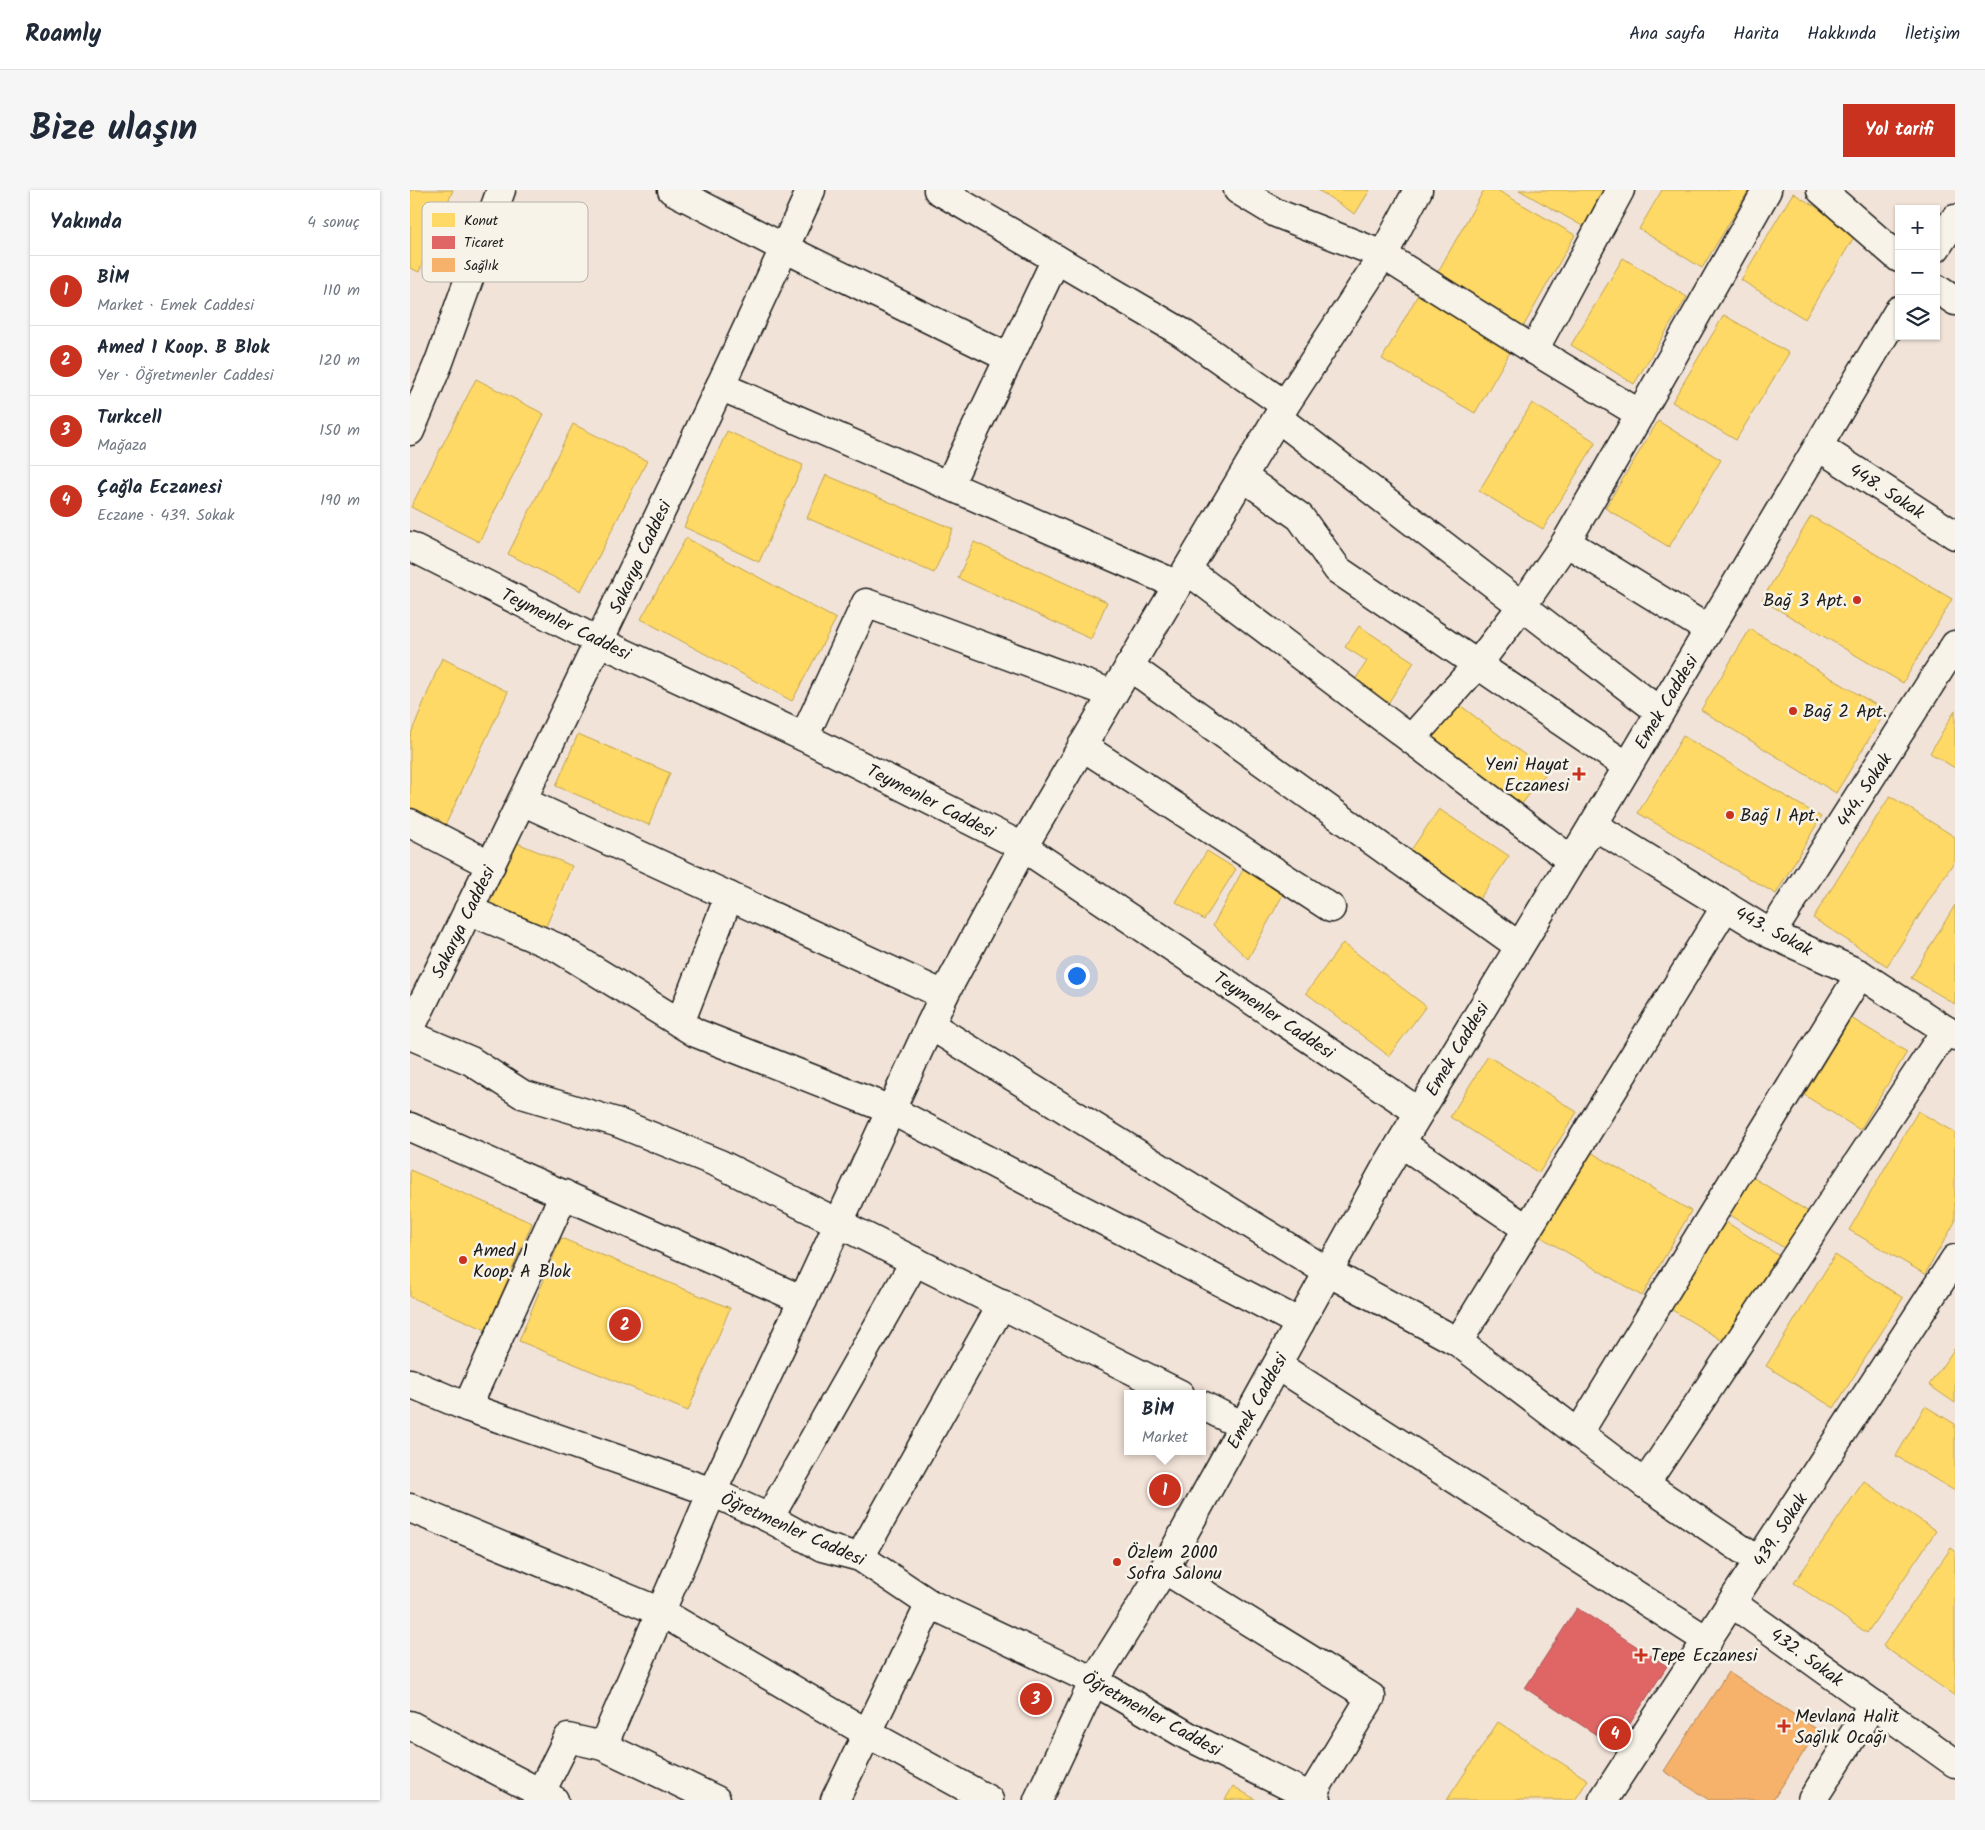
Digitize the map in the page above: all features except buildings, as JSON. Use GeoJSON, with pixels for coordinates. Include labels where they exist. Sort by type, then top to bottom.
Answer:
{"type":"FeatureCollection","features":[{"type":"Feature","properties":{"kind":"street"},"geometry":{"type":"LineString","coordinates":[[498,202],[502,190]]}},
{"type":"Feature","properties":{"kind":"street"},"geometry":{"type":"LineString","coordinates":[[672,190],[784,248],[1009,358]]}},
{"type":"Feature","properties":{"kind":"street","name":"Sakarya Caddesi"},"geometry":{"type":"LineString","coordinates":[[410,1029],[600,642],[810,190]]}},
{"type":"Feature","properties":{"kind":"street"},"geometry":{"type":"LineString","coordinates":[[938,190],[1181,332],[1522,606],[1660,712]]}},
{"type":"Feature","properties":{"kind":"street"},"geometry":{"type":"LineString","coordinates":[[1238,190],[1276,213],[1383,255],[1640,414]]}},
{"type":"Feature","properties":{"kind":"street"},"geometry":{"type":"LineString","coordinates":[[603,1746],[712,1492],[804,1300],[944,995],[1023,847],[1129,666],[1282,412],[1383,255],[1418,190]]}},
{"type":"Feature","properties":{"kind":"street"},"geometry":{"type":"LineString","coordinates":[[1534,350],[1620,190]]}},
{"type":"Feature","properties":{"kind":"street"},"geometry":{"type":"LineString","coordinates":[[1411,739],[1476,665],[1522,606],[1566,542],[1767,190]]}},
{"type":"Feature","properties":{"kind":"street"},"geometry":{"type":"LineString","coordinates":[[1821,190],[1895,255]]}},
{"type":"Feature","properties":{"kind":"street"},"geometry":{"type":"LineString","coordinates":[[1940,242],[1955,219]]}},
{"type":"Feature","properties":{"kind":"street"},"geometry":{"type":"LineString","coordinates":[[949,485],[1056,259]]}},
{"type":"Feature","properties":{"kind":"street"},"geometry":{"type":"LineString","coordinates":[[410,431],[439,362],[468,282]]}},
{"type":"Feature","properties":{"kind":"street"},"geometry":{"type":"LineString","coordinates":[[1940,291],[1955,302]]}},
{"type":"Feature","properties":{"kind":"street","name":"Emek Caddesi"},"geometry":{"type":"LineString","coordinates":[[1038,1800],[1094,1682],[1164,1569],[1401,1142],[1593,825],[1895,317]]}},
{"type":"Feature","properties":{"kind":"street"},"geometry":{"type":"LineString","coordinates":[[720,386],[949,485],[1182,577],[1411,739],[1571,860]]}},
{"type":"Feature","properties":{"kind":"street","name":"448. Sokak"},"geometry":{"type":"LineString","coordinates":[[1819,447],[1955,535]]}},
{"type":"Feature","properties":{"kind":"street"},"geometry":{"type":"LineString","coordinates":[[1243,477],[1300,517],[1338,570],[1627,766]]}},
{"type":"Feature","properties":{"kind":"street"},"geometry":{"type":"LineString","coordinates":[[1566,542],[1709,630]]}},
{"type":"Feature","properties":{"kind":"street","name":"Teymenler Caddesi"},"geometry":{"type":"LineString","coordinates":[[410,546],[600,642],[804,737],[1023,847],[1419,1112]]}},
{"type":"Feature","properties":{"kind":"street"},"geometry":{"type":"LineString","coordinates":[[804,737],[866,603],[1113,694]]}},
{"type":"Feature","properties":{"kind":"street","name":"444. Sokak"},"geometry":{"type":"LineString","coordinates":[[1771,934],[1955,645]]}},
{"type":"Feature","properties":{"kind":"street"},"geometry":{"type":"LineString","coordinates":[[1129,666],[1519,946]]}},
{"type":"Feature","properties":{"kind":"street"},"geometry":{"type":"LineString","coordinates":[[1082,746],[1331,908]]}},
{"type":"Feature","properties":{"kind":"street"},"geometry":{"type":"LineString","coordinates":[[522,801],[944,995]]}},
{"type":"Feature","properties":{"kind":"street"},"geometry":{"type":"LineString","coordinates":[[410,823],[490,865]]}},
{"type":"Feature","properties":{"kind":"street","name":"443. Sokak"},"geometry":{"type":"LineString","coordinates":[[1593,825],[1771,934],[1860,974],[1950,1033]]}},
{"type":"Feature","properties":{"kind":"street"},"geometry":{"type":"LineString","coordinates":[[680,1023],[729,896]]}},
{"type":"Feature","properties":{"kind":"street"},"geometry":{"type":"LineString","coordinates":[[1458,1342],[1526,1228],[1726,906]]}},
{"type":"Feature","properties":{"kind":"street"},"geometry":{"type":"LineString","coordinates":[[468,910],[558,948],[696,1033],[891,1110],[1300,1324]]}},
{"type":"Feature","properties":{"kind":"street"},"geometry":{"type":"LineString","coordinates":[[1578,1434],[1860,974]]}},
{"type":"Feature","properties":{"kind":"street"},"geometry":{"type":"LineString","coordinates":[[930,1025],[1328,1272],[1458,1342],[1645,1484],[1760,1561]]}},
{"type":"Feature","properties":{"kind":"street"},"geometry":{"type":"LineString","coordinates":[[1645,1484],[1950,1033]]}},
{"type":"Feature","properties":{"kind":"street"},"geometry":{"type":"LineString","coordinates":[[410,1035],[471,1061],[522,1094],[616,1122],[703,1157],[839,1222],[1172,1390]]}},
{"type":"Feature","properties":{"kind":"street"},"geometry":{"type":"LineString","coordinates":[[410,1127],[804,1300]]}},
{"type":"Feature","properties":{"kind":"street"},"geometry":{"type":"LineString","coordinates":[[1401,1142],[1526,1228]]}},
{"type":"Feature","properties":{"kind":"street"},"geometry":{"type":"LineString","coordinates":[[467,1407],[564,1194]]}},
{"type":"Feature","properties":{"kind":"street","name":"439. Sokak"},"geometry":{"type":"LineString","coordinates":[[1603,1800],[1955,1259]]}},
{"type":"Feature","properties":{"kind":"street"},"geometry":{"type":"LineString","coordinates":[[769,1518],[915,1261]]}},
{"type":"Feature","properties":{"kind":"street"},"geometry":{"type":"LineString","coordinates":[[860,1558],[1002,1304]]}},
{"type":"Feature","properties":{"kind":"street"},"geometry":{"type":"LineString","coordinates":[[1277,1365],[1708,1641]]}},
{"type":"Feature","properties":{"kind":"street","name":"Öğretmenler Caddesi"},"geometry":{"type":"LineString","coordinates":[[410,1383],[467,1407],[712,1492],[769,1518],[822,1546],[860,1558],[930,1604],[1094,1682],[1188,1736],[1314,1798]]}},
{"type":"Feature","properties":{"kind":"street"},"geometry":{"type":"LineString","coordinates":[[1206,1407],[1243,1426]]}},
{"type":"Feature","properties":{"kind":"street"},"geometry":{"type":"LineString","coordinates":[[410,1508],[661,1612],[867,1732],[989,1800]]}},
{"type":"Feature","properties":{"kind":"street"},"geometry":{"type":"LineString","coordinates":[[1164,1569],[1371,1697],[1314,1798]]}},
{"type":"Feature","properties":{"kind":"street","name":"432. Sokak"},"geometry":{"type":"LineString","coordinates":[[1732,1603],[1955,1763]]}},
{"type":"Feature","properties":{"kind":"street"},"geometry":{"type":"LineString","coordinates":[[835,1800],[930,1604]]}},
{"type":"Feature","properties":{"kind":"street"},"geometry":{"type":"LineString","coordinates":[[1812,1800],[1873,1704]]}},
{"type":"Feature","properties":{"kind":"street"},"geometry":{"type":"LineString","coordinates":[[410,1725],[544,1798],[568,1738],[603,1746],[716,1800]]}},
{"type":"Feature","properties":{"kind":"place","name":"Bağ 3 Apt."},"geometry":{"type":"Point","coordinates":[1857,600]}},
{"type":"Feature","properties":{"kind":"place","name":"Bağ 2 Apt."},"geometry":{"type":"Point","coordinates":[1793,711]}},
{"type":"Feature","properties":{"kind":"place","name":"Yeni Hayat Eczanesi"},"geometry":{"type":"Point","coordinates":[1579,774]}},
{"type":"Feature","properties":{"kind":"place","name":"Bağ 1 Apt."},"geometry":{"type":"Point","coordinates":[1730,815]}},
{"type":"Feature","properties":{"kind":"place","name":"Amed 1 Koop. A Blok"},"geometry":{"type":"Point","coordinates":[463,1260]}},
{"type":"Feature","properties":{"kind":"place","name":"Amed 1 Koop. B Blok"},"geometry":{"type":"Point","coordinates":[625,1325]}},
{"type":"Feature","properties":{"kind":"place","name":"BİM"},"geometry":{"type":"Point","coordinates":[1165,1490]}},
{"type":"Feature","properties":{"kind":"place","name":"Özlem 2000 Sofra Salonu"},"geometry":{"type":"Point","coordinates":[1117,1562]}},
{"type":"Feature","properties":{"kind":"place","name":"Tepe Eczanesi"},"geometry":{"type":"Point","coordinates":[1641,1655]}},
{"type":"Feature","properties":{"kind":"place","name":"Turkcell"},"geometry":{"type":"Point","coordinates":[1036,1699]}},
{"type":"Feature","properties":{"kind":"place","name":"Mevlana Halit Sağlık Ocağı"},"geometry":{"type":"Point","coordinates":[1784,1726]}},
{"type":"Feature","properties":{"kind":"place","name":"Çağla Eczanesi"},"geometry":{"type":"Point","coordinates":[1615,1734]}}]}
